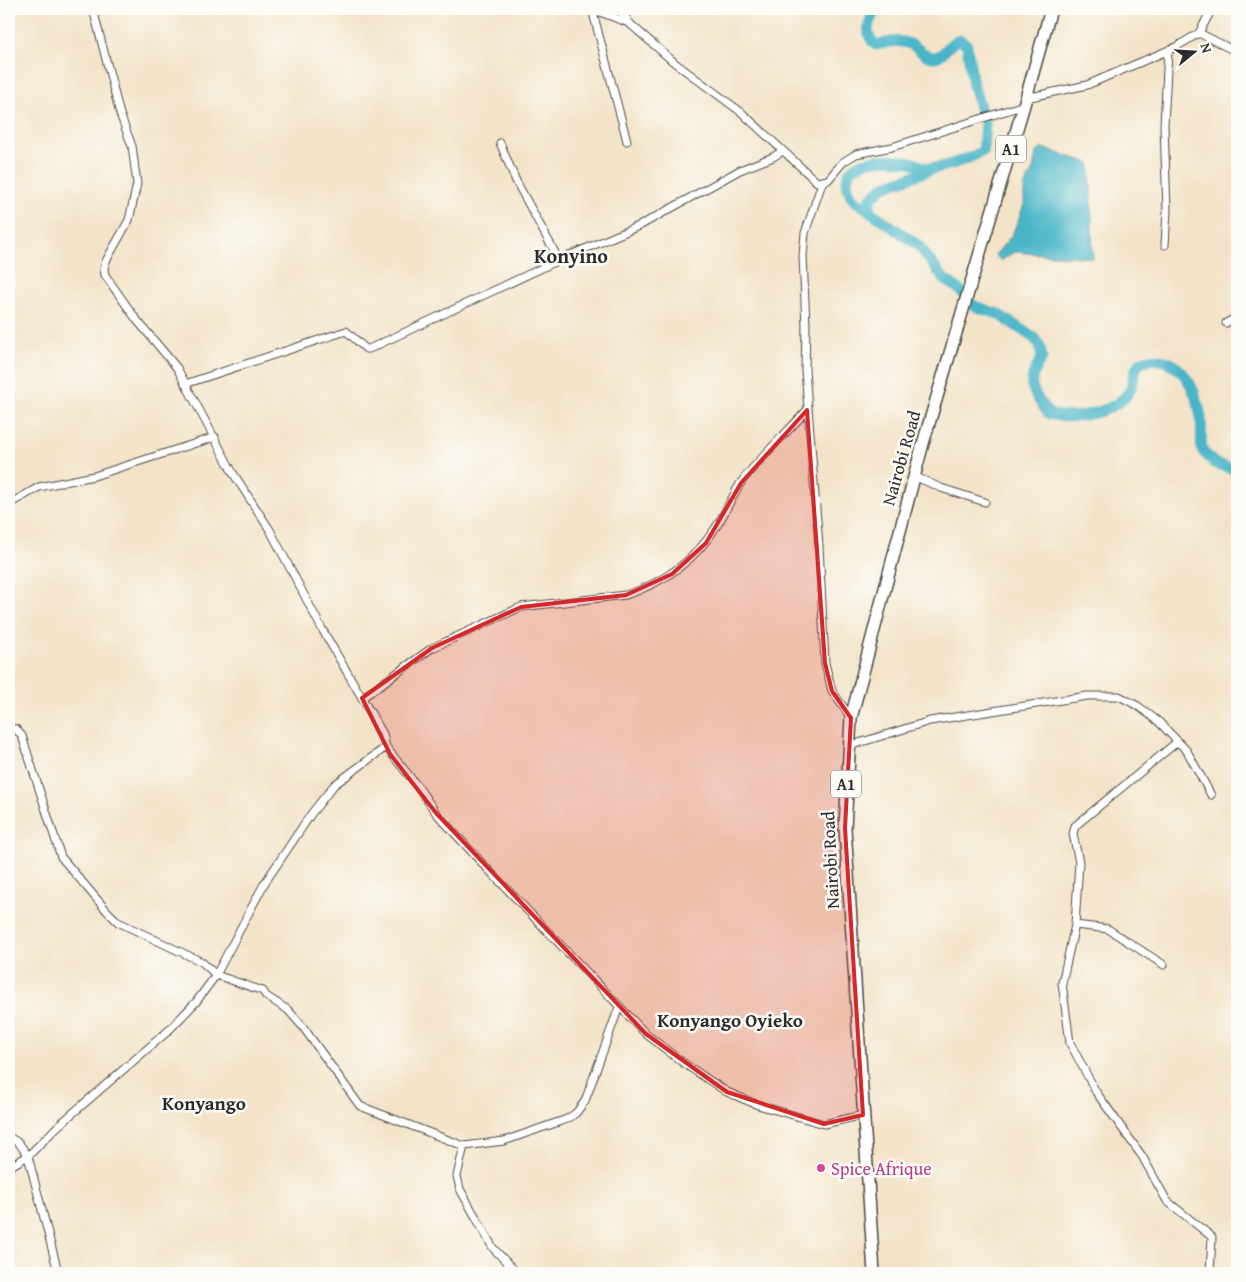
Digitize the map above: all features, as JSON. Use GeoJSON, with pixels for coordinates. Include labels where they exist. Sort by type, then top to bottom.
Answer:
{"type":"FeatureCollection","features":[{"type":"Feature","properties":{"kind":"highway","name":"A1"},"geometry":{"type":"LineString","coordinates":[[1025,102],[1051,9]]}},
{"type":"Feature","properties":{"kind":"highway","name":"Nairobi Road"},"geometry":{"type":"LineString","coordinates":[[874,1273],[845,828],[851,718],[914,476],[1025,102]]}},
{"type":"Feature","properties":{"kind":"street"},"geometry":{"type":"LineString","coordinates":[[93,9],[120,114],[132,146],[138,184],[129,220],[106,261],[105,276],[136,319],[168,356],[185,384],[233,473],[284,555],[310,607],[383,734],[386,747],[451,830],[646,1034],[727,1092],[758,1105],[824,1124],[863,1114]]}},
{"type":"Feature","properties":{"kind":"street"},"geometry":{"type":"LineString","coordinates":[[592,9],[629,22]]}},
{"type":"Feature","properties":{"kind":"street"},"geometry":{"type":"LineString","coordinates":[[592,9],[627,141]]}},
{"type":"Feature","properties":{"kind":"street"},"geometry":{"type":"LineString","coordinates":[[618,9],[653,45],[741,112],[812,177],[822,183]]}},
{"type":"Feature","properties":{"kind":"street"},"geometry":{"type":"LineString","coordinates":[[851,718],[832,691],[825,663],[819,546],[807,410],[803,256],[805,232],[822,183],[828,180],[848,157],[892,147],[971,123],[1025,102],[1088,86],[1168,51],[1199,34],[1212,9]]}},
{"type":"Feature","properties":{"kind":"street"},"geometry":{"type":"LineString","coordinates":[[1199,34],[1237,52]]}},
{"type":"Feature","properties":{"kind":"street"},"geometry":{"type":"LineString","coordinates":[[1165,244],[1167,211],[1164,125],[1168,51]]}},
{"type":"Feature","properties":{"kind":"street"},"geometry":{"type":"LineString","coordinates":[[500,143],[516,181],[559,260]]}},
{"type":"Feature","properties":{"kind":"street"},"geometry":{"type":"LineString","coordinates":[[185,384],[346,331],[369,350],[559,260],[641,225],[740,170],[781,152]]}},
{"type":"Feature","properties":{"kind":"street"},"geometry":{"type":"LineString","coordinates":[[1226,323],[1237,317]]}},
{"type":"Feature","properties":{"kind":"street"},"geometry":{"type":"LineString","coordinates":[[362,698],[432,648],[521,607],[626,595],[672,574],[686,564],[706,542],[741,483],[807,410]]}},
{"type":"Feature","properties":{"kind":"street"},"geometry":{"type":"LineString","coordinates":[[9,504],[45,485],[94,476],[215,437]]}},
{"type":"Feature","properties":{"kind":"street"},"geometry":{"type":"LineString","coordinates":[[914,476],[941,488],[985,502]]}},
{"type":"Feature","properties":{"kind":"street"},"geometry":{"type":"LineString","coordinates":[[849,746],[930,721],[1106,694],[1119,696],[1138,706],[1160,722],[1187,751],[1211,795]]}},
{"type":"Feature","properties":{"kind":"street"},"geometry":{"type":"LineString","coordinates":[[9,728],[16,729],[22,736],[61,857],[118,922],[188,954],[202,962],[216,975],[262,991],[266,996],[288,1010],[304,1027],[360,1106],[464,1146],[504,1141],[567,1119],[576,1113],[585,1101],[619,1006]]}},
{"type":"Feature","properties":{"kind":"street"},"geometry":{"type":"LineString","coordinates":[[1177,742],[1075,826],[1074,834],[1079,862],[1075,925],[1062,983],[1070,1043],[1096,1092],[1142,1156],[1167,1201],[1212,1237],[1210,1273]]}},
{"type":"Feature","properties":{"kind":"street"},"geometry":{"type":"LineString","coordinates":[[9,1167],[28,1156],[58,1126],[168,1030],[196,1002],[216,975],[264,884],[311,814],[334,785],[386,747]]}},
{"type":"Feature","properties":{"kind":"street"},"geometry":{"type":"LineString","coordinates":[[1075,925],[1108,929],[1164,965]]}},
{"type":"Feature","properties":{"kind":"street"},"geometry":{"type":"LineString","coordinates":[[9,1137],[20,1143],[28,1156],[57,1268],[62,1273]]}},
{"type":"Feature","properties":{"kind":"street"},"geometry":{"type":"LineString","coordinates":[[464,1146],[458,1176],[460,1189],[493,1248],[517,1273]]}},
{"type":"Feature","properties":{"kind":"highlighted area"},"geometry":{"type":"Polygon","coordinates":[[[807,410],[825,663],[832,691],[851,718],[845,828],[863,1115],[824,1124],[727,1092],[646,1034],[436,813],[390,754],[362,698],[432,648],[521,607],[626,595],[672,574],[706,543],[741,483],[807,410]]]}},
{"type":"Feature","properties":{"kind":"water"},"geometry":{"type":"Polygon","coordinates":[[[1042,148],[1090,163],[1093,258],[1014,252],[1001,261],[995,255],[1012,235],[1024,205],[1024,187],[1033,170],[1036,153],[1042,148]]]}},
{"type":"Feature","properties":{"kind":"waterway"},"geometry":{"type":"LineString","coordinates":[[876,9],[869,22],[868,32],[876,45],[893,42],[906,43],[913,45],[930,57],[941,55],[956,41],[961,40],[967,45],[973,85],[985,123],[983,151],[956,162],[934,168],[909,162],[883,159],[861,164],[853,169],[848,176],[848,186],[853,199],[919,246],[944,279],[959,289],[974,306],[998,314],[1034,338],[1040,346],[1042,358],[1033,375],[1032,388],[1049,414],[1082,416],[1105,410],[1124,398],[1130,390],[1137,367],[1141,362],[1152,359],[1168,362],[1182,372],[1195,395],[1201,417],[1202,450],[1214,463],[1237,470]]}},
{"type":"Feature","properties":{"kind":"waterway"},"geometry":{"type":"LineString","coordinates":[[870,212],[870,199],[883,187],[933,169]]}},
{"type":"Feature","properties":{"kind":"place","name":"Spice Afrique"},"geometry":{"type":"Point","coordinates":[821,1168]}},
{"type":"Feature","properties":{"kind":"district","name":"Konyino"},"geometry":{"type":"Point","coordinates":[571,255]}},
{"type":"Feature","properties":{"kind":"district","name":"Konyango Oyieko"},"geometry":{"type":"Point","coordinates":[730,1020]}},
{"type":"Feature","properties":{"kind":"district","name":"Konyango"},"geometry":{"type":"Point","coordinates":[204,1103]}}]}
